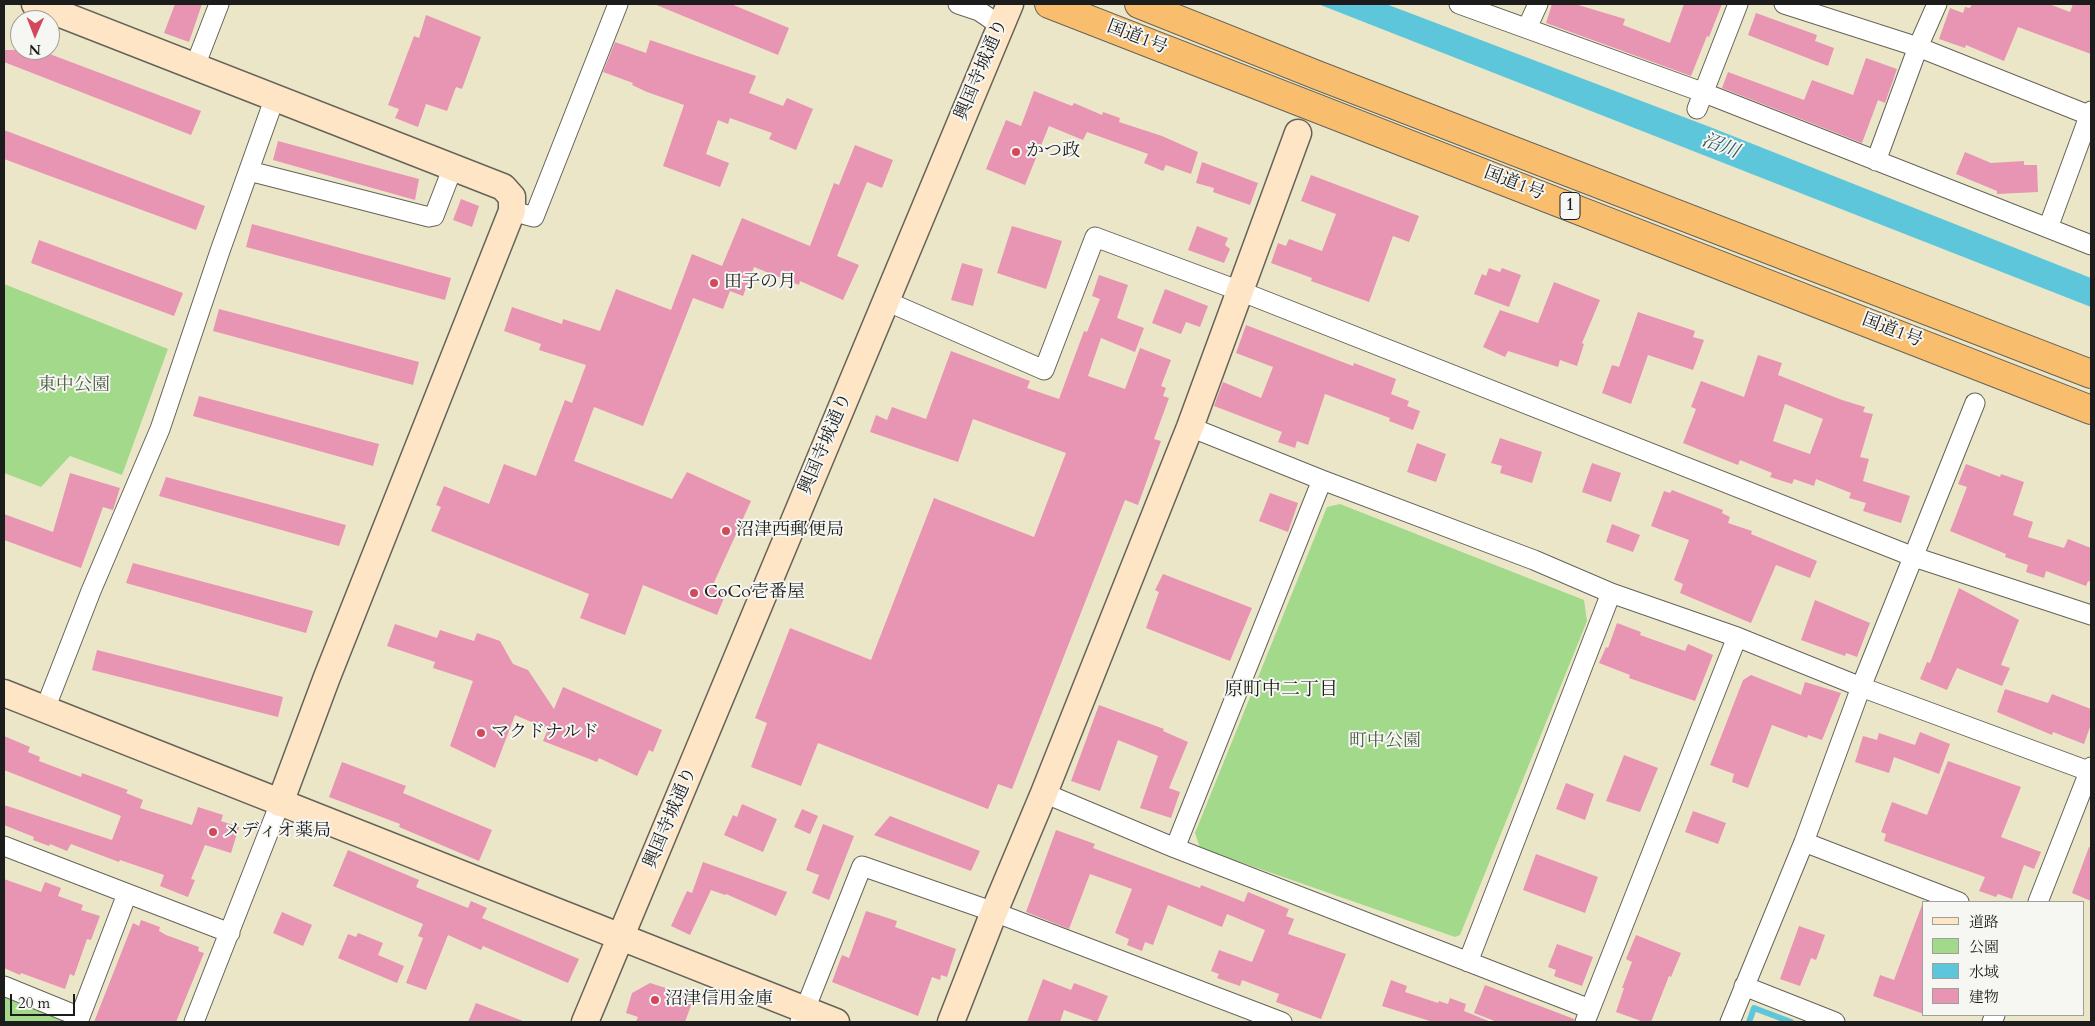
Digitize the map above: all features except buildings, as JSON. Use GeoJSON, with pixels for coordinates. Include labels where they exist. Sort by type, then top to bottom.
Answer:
{"type":"FeatureCollection","features":[{"type":"Feature","properties":{"kind":"highway","name":"国道1号"},"geometry":{"type":"LineString","coordinates":[[1049,4],[2091,410]]}},
{"type":"Feature","properties":{"kind":"highway","name":"国道1号"},"geometry":{"type":"LineString","coordinates":[[1139,4],[2091,374]]}},
{"type":"Feature","properties":{"kind":"street"},"geometry":{"type":"LineString","coordinates":[[35,4],[504,186],[512,197],[512,210],[327,677],[230,933],[194,1022]]}},
{"type":"Feature","properties":{"kind":"street"},"geometry":{"type":"LineString","coordinates":[[195,66],[219,4]]}},
{"type":"Feature","properties":{"kind":"street"},"geometry":{"type":"LineString","coordinates":[[512,210],[534,217],[618,4]]}},
{"type":"Feature","properties":{"kind":"street"},"geometry":{"type":"LineString","coordinates":[[958,4],[979,11],[1006,15]]}},
{"type":"Feature","properties":{"kind":"street"},"geometry":{"type":"LineString","coordinates":[[1460,4],[1527,28],[1700,101],[1876,161],[2091,246]]}},
{"type":"Feature","properties":{"kind":"street"},"geometry":{"type":"LineString","coordinates":[[1527,28],[1538,4]]}},
{"type":"Feature","properties":{"kind":"street"},"geometry":{"type":"LineString","coordinates":[[1700,101],[1738,4]]}},
{"type":"Feature","properties":{"kind":"street"},"geometry":{"type":"LineString","coordinates":[[1784,4],[1918,47],[2091,114],[2048,228]]}},
{"type":"Feature","properties":{"kind":"street"},"geometry":{"type":"LineString","coordinates":[[1876,161],[1918,47],[1937,4]]}},
{"type":"Feature","properties":{"kind":"street","name":"興国寺城通り"},"geometry":{"type":"LineString","coordinates":[[585,1022],[1006,15]]}},
{"type":"Feature","properties":{"kind":"street"},"geometry":{"type":"LineString","coordinates":[[45,709],[91,591],[160,429],[275,97]]}},
{"type":"Feature","properties":{"kind":"street"},"geometry":{"type":"LineString","coordinates":[[951,1022],[1190,427],[1298,132]]}},
{"type":"Feature","properties":{"kind":"street"},"geometry":{"type":"LineString","coordinates":[[249,170],[429,217],[434,216],[453,167]]}},
{"type":"Feature","properties":{"kind":"street"},"geometry":{"type":"LineString","coordinates":[[886,301],[1044,370],[1095,236],[1914,557],[2091,615]]}},
{"type":"Feature","properties":{"kind":"street"},"geometry":{"type":"LineString","coordinates":[[1730,1022],[1804,842],[1862,687],[1975,403]]}},
{"type":"Feature","properties":{"kind":"street"},"geometry":{"type":"LineString","coordinates":[[1190,427],[1322,480],[1534,560],[1611,592],[1738,637],[1862,687],[2091,770],[2038,901]]}},
{"type":"Feature","properties":{"kind":"street"},"geometry":{"type":"LineString","coordinates":[[1175,848],[1322,480]]}},
{"type":"Feature","properties":{"kind":"street"},"geometry":{"type":"LineString","coordinates":[[1468,962],[1611,592]]}},
{"type":"Feature","properties":{"kind":"street"},"geometry":{"type":"LineString","coordinates":[[1044,794],[1175,848],[1468,962],[1588,1016],[1738,637]]}},
{"type":"Feature","properties":{"kind":"street"},"geometry":{"type":"LineString","coordinates":[[4,693],[622,936],[802,1016],[836,1022]]}},
{"type":"Feature","properties":{"kind":"street"},"geometry":{"type":"LineString","coordinates":[[1804,842],[1956,901]]}},
{"type":"Feature","properties":{"kind":"street"},"geometry":{"type":"LineString","coordinates":[[4,846],[230,933]]}},
{"type":"Feature","properties":{"kind":"street"},"geometry":{"type":"LineString","coordinates":[[802,1016],[862,866],[994,912],[1282,1022]]}},
{"type":"Feature","properties":{"kind":"street"},"geometry":{"type":"LineString","coordinates":[[4,986],[79,1019],[127,894]]}},
{"type":"Feature","properties":{"kind":"street"},"geometry":{"type":"LineString","coordinates":[[1744,986],[1835,1022]]}},
{"type":"Feature","properties":{"kind":"green space","name":"東中公園"},"geometry":{"type":"Polygon","coordinates":[[[4,284],[168,349],[122,475],[70,456],[41,487],[4,473],[4,284]]]}},
{"type":"Feature","properties":{"kind":"green space","name":"町中公園"},"geometry":{"type":"Polygon","coordinates":[[[1340,504],[1584,600],[1587,621],[1460,935],[1455,937],[1200,848],[1195,833],[1327,507],[1340,504]]]}},
{"type":"Feature","properties":{"kind":"green space"},"geometry":{"type":"Polygon","coordinates":[[[4,993],[65,1017],[66,1022],[4,1022],[4,993]]]}},
{"type":"Feature","properties":{"kind":"water","name":"沼川"},"geometry":{"type":"Polygon","coordinates":[[[1318,4],[1386,4],[1710,127],[2091,278],[2091,307],[1318,4]]]}},
{"type":"Feature","properties":{"kind":"waterway"},"geometry":{"type":"LineString","coordinates":[[1749,1022],[1754,1008],[1791,1022]]}},
{"type":"Feature","properties":{"kind":"place","name":"かつ政"},"geometry":{"type":"Point","coordinates":[1016,152]}},
{"type":"Feature","properties":{"kind":"place","name":"田子の月"},"geometry":{"type":"Point","coordinates":[714,283]}},
{"type":"Feature","properties":{"kind":"place","name":"沼津西郵便局"},"geometry":{"type":"Point","coordinates":[726,531]}},
{"type":"Feature","properties":{"kind":"place","name":"CoCo壱番屋"},"geometry":{"type":"Point","coordinates":[694,593]}},
{"type":"Feature","properties":{"kind":"place","name":"マクドナルド"},"geometry":{"type":"Point","coordinates":[481,733]}},
{"type":"Feature","properties":{"kind":"place","name":"メディオ薬局"},"geometry":{"type":"Point","coordinates":[213,832]}},
{"type":"Feature","properties":{"kind":"place","name":"沼津信用金庫"},"geometry":{"type":"Point","coordinates":[655,1000]}},
{"type":"Feature","properties":{"kind":"district","name":"原町中二丁目"},"geometry":{"type":"Point","coordinates":[1281,691]}}]}
